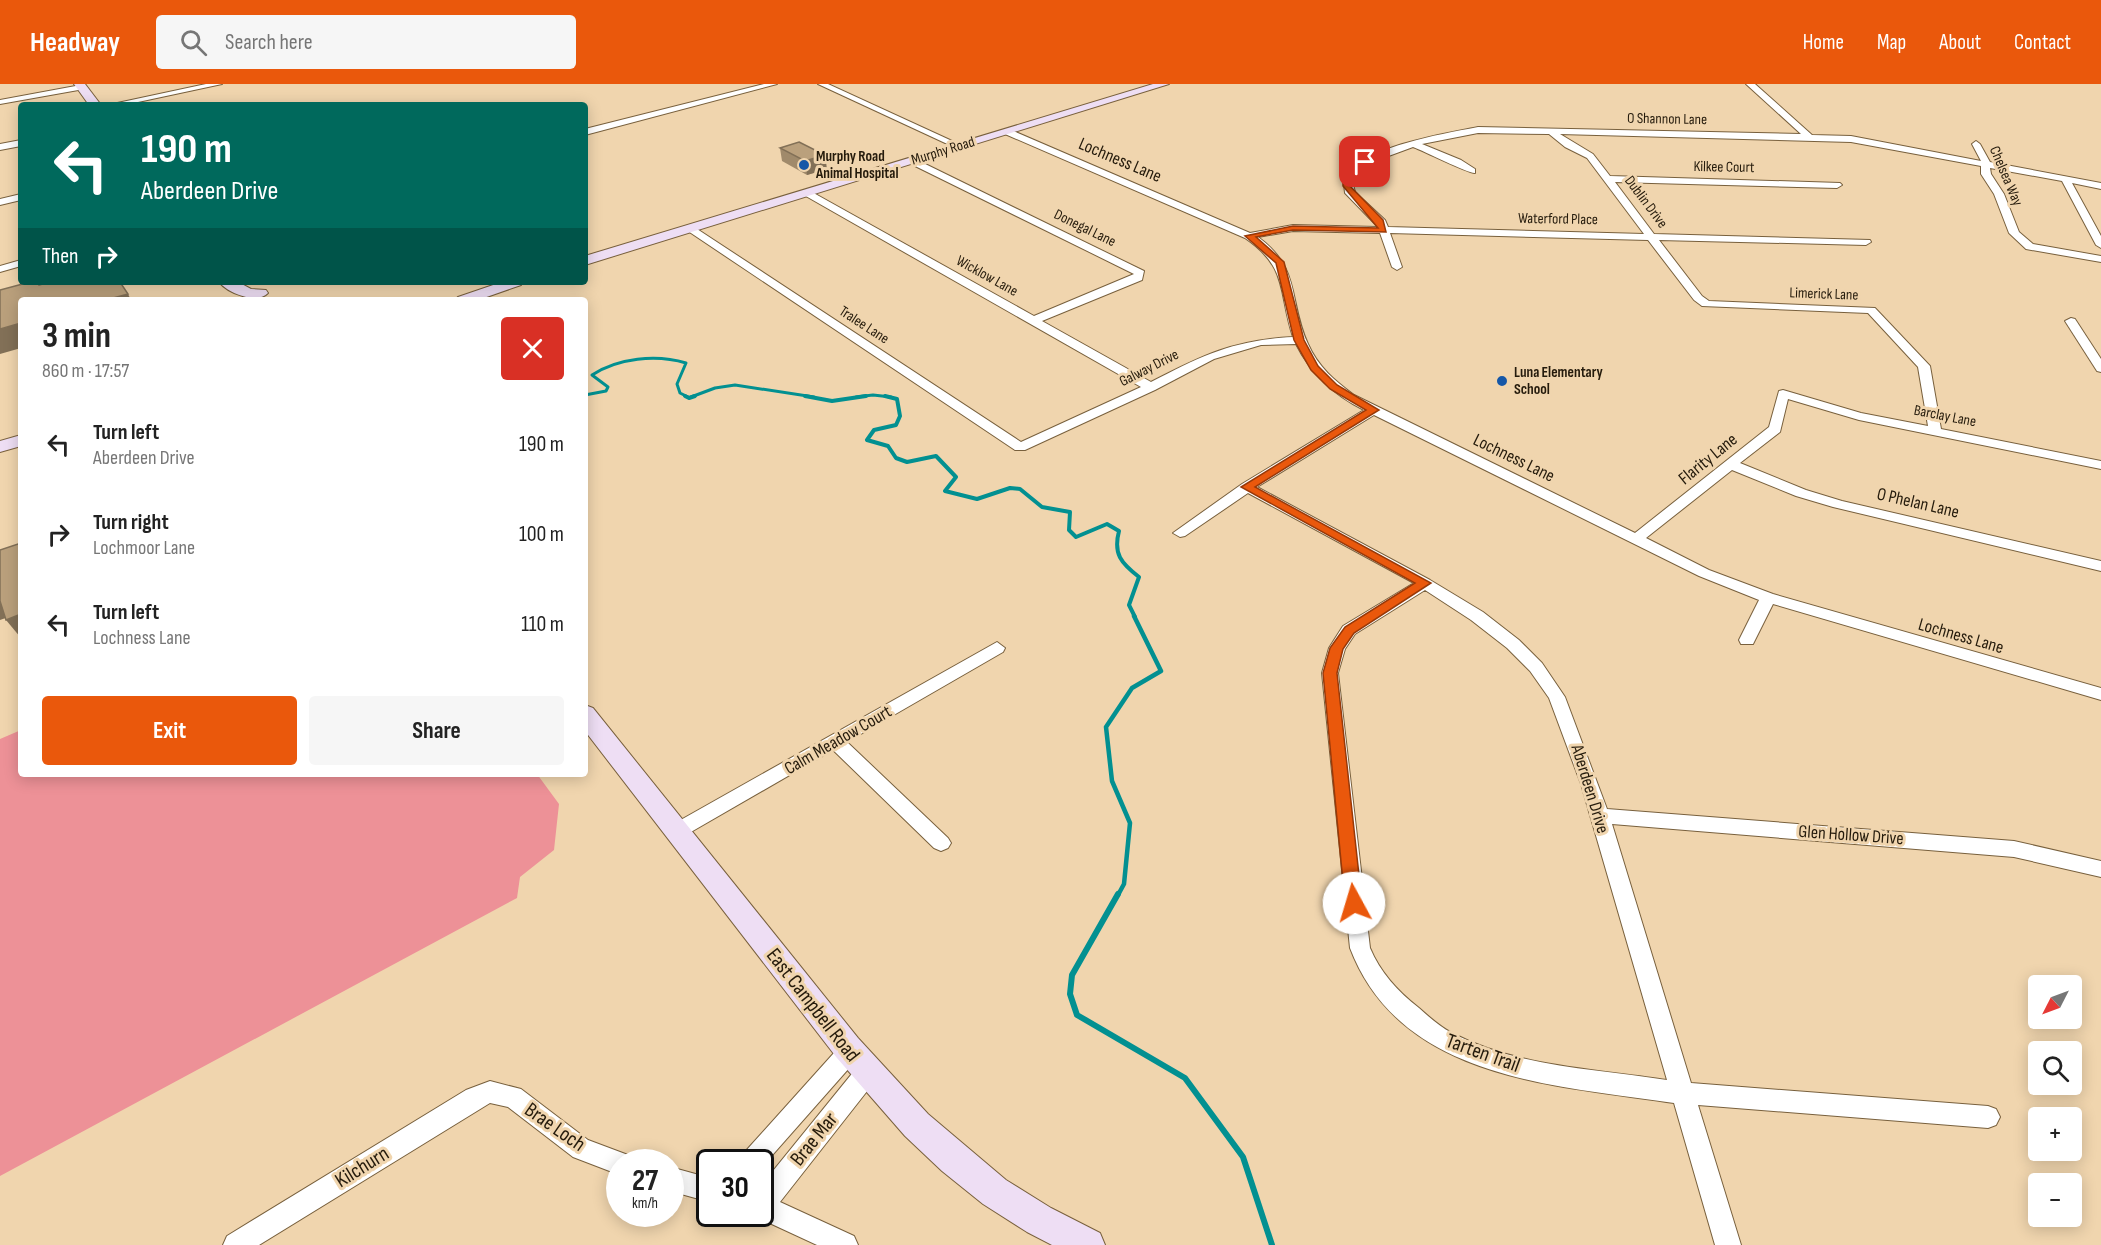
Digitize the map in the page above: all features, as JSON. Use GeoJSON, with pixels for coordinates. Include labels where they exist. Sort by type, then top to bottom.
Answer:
{"type":"FeatureCollection","features":[{"type":"Feature","properties":{"kind":"main road","name":"Murphy Road"},"geometry":{"type":"LineString","coordinates":[[588,260],[1164,84]]}},
{"type":"Feature","properties":{"kind":"main road"},"geometry":{"type":"LineString","coordinates":[[80,85],[92,102]]}},
{"type":"Feature","properties":{"kind":"main road"},"geometry":{"type":"LineString","coordinates":[[230,285],[248,294],[260,292]]}},
{"type":"Feature","properties":{"kind":"main road"},"geometry":{"type":"LineString","coordinates":[[472,297],[507,285]]}},
{"type":"Feature","properties":{"kind":"main road"},"geometry":{"type":"LineString","coordinates":[[458,297],[498,288]]}},
{"type":"Feature","properties":{"kind":"main road","name":"East Campbell Road"},"geometry":{"type":"LineString","coordinates":[[588,718],[858,1062],[947,1156],[983,1185],[1049,1228],[1088,1245]]}},
{"type":"Feature","properties":{"kind":"street"},"geometry":{"type":"LineString","coordinates":[[127,102],[218,84]]}},
{"type":"Feature","properties":{"kind":"street"},"geometry":{"type":"LineString","coordinates":[[588,131],[773,84]]}},
{"type":"Feature","properties":{"kind":"street"},"geometry":{"type":"LineString","coordinates":[[822,84],[959,146]]}},
{"type":"Feature","properties":{"kind":"street"},"geometry":{"type":"LineString","coordinates":[[1750,84],[1809,137]]}},
{"type":"Feature","properties":{"kind":"street"},"geometry":{"type":"LineString","coordinates":[[0,102],[80,85]]}},
{"type":"Feature","properties":{"kind":"street","name":"O Shannon Lane"},"geometry":{"type":"LineString","coordinates":[[1397,267],[1380,222],[1350,193],[1346,176],[1354,167],[1372,158],[1478,130],[1809,137],[1880,143],[2101,186]]}},
{"type":"Feature","properties":{"kind":"street","name":"Dublin Drive"},"geometry":{"type":"LineString","coordinates":[[1551,130],[1568,145],[1590,156],[1610,179],[1698,298],[1706,304]]}},
{"type":"Feature","properties":{"kind":"street","name":"Lochness Lane"},"geometry":{"type":"LineString","coordinates":[[1008,132],[1249,236],[1280,262],[1299,340],[1305,355],[1322,376],[1350,398],[1704,573],[1768,598],[2101,694]]}},
{"type":"Feature","properties":{"kind":"street"},"geometry":{"type":"LineString","coordinates":[[0,147],[18,144]]}},
{"type":"Feature","properties":{"kind":"street","name":"Chelsea Way"},"geometry":{"type":"LineString","coordinates":[[1976,144],[1985,158],[1986,174],[1999,194],[2014,233],[2030,247],[2101,260]]}},
{"type":"Feature","properties":{"kind":"street"},"geometry":{"type":"LineString","coordinates":[[1416,145],[1458,162],[1472,171]]}},
{"type":"Feature","properties":{"kind":"street","name":"Donegal Lane"},"geometry":{"type":"LineString","coordinates":[[912,161],[1140,273],[1138,278],[1035,320]]}},
{"type":"Feature","properties":{"kind":"street","name":"Kilkee Court"},"geometry":{"type":"LineString","coordinates":[[1610,179],[1837,184]]}},
{"type":"Feature","properties":{"kind":"street"},"geometry":{"type":"LineString","coordinates":[[2066,181],[2101,245]]}},
{"type":"Feature","properties":{"kind":"street","name":"Wicklow Lane"},"geometry":{"type":"LineString","coordinates":[[807,193],[1151,387]]}},
{"type":"Feature","properties":{"kind":"street"},"geometry":{"type":"LineString","coordinates":[[0,202],[18,198]]}},
{"type":"Feature","properties":{"kind":"street","name":"Waterford Place"},"geometry":{"type":"LineString","coordinates":[[1249,236],[1293,228],[1866,242]]}},
{"type":"Feature","properties":{"kind":"street","name":"Tralee Lane"},"geometry":{"type":"LineString","coordinates":[[690,229],[1020,447]]}},
{"type":"Feature","properties":{"kind":"street"},"geometry":{"type":"LineString","coordinates":[[0,268],[18,264]]}},
{"type":"Feature","properties":{"kind":"street","name":"Limerick Lane"},"geometry":{"type":"LineString","coordinates":[[1706,304],[1871,310],[1908,346],[1924,366],[1935,430]]}},
{"type":"Feature","properties":{"kind":"street"},"geometry":{"type":"LineString","coordinates":[[2072,321],[2101,368]]}},
{"type":"Feature","properties":{"kind":"street","name":"Galway Drive"},"geometry":{"type":"LineString","coordinates":[[1020,447],[1225,350],[1260,342],[1299,340]]}},
{"type":"Feature","properties":{"kind":"street","name":"Barclay Lane"},"geometry":{"type":"LineString","coordinates":[[1783,394],[1859,416],[2101,465]]}},
{"type":"Feature","properties":{"kind":"street","name":"Flarity Lane"},"geometry":{"type":"LineString","coordinates":[[1636,539],[1774,429],[1783,394]]}},
{"type":"Feature","properties":{"kind":"street"},"geometry":{"type":"LineString","coordinates":[[1179,533],[1247,487],[1374,410]]}},
{"type":"Feature","properties":{"kind":"street","name":"O Phelan Lane"},"geometry":{"type":"LineString","coordinates":[[1731,464],[1801,493],[1838,504],[2101,566]]}},
{"type":"Feature","properties":{"kind":"street","name":"Aberdeen Drive"},"geometry":{"type":"LineString","coordinates":[[1247,487],[1425,583],[1477,616],[1513,644],[1536,667],[1557,697],[1575,738],[1728,1245]]}},
{"type":"Feature","properties":{"kind":"street","name":"Tarten Trail"},"geometry":{"type":"LineString","coordinates":[[1425,583],[1349,630],[1337,648],[1330,673],[1356,927],[1369,971],[1400,1006],[1442,1040],[1487,1059],[1532,1071],[1683,1093],[1988,1117]]}},
{"type":"Feature","properties":{"kind":"street"},"geometry":{"type":"LineString","coordinates":[[1747,640],[1768,598]]}},
{"type":"Feature","properties":{"kind":"street","name":"Calm Meadow Court"},"geometry":{"type":"LineString","coordinates":[[677,831],[997,648]]}},
{"type":"Feature","properties":{"kind":"street"},"geometry":{"type":"LineString","coordinates":[[836,742],[941,843]]}},
{"type":"Feature","properties":{"kind":"street","name":"Glen Hollow Drive"},"geometry":{"type":"LineString","coordinates":[[1599,816],[2014,849],[2101,869]]}},
{"type":"Feature","properties":{"kind":"street","name":"Brae Mar"},"geometry":{"type":"LineString","coordinates":[[765,1149],[858,1062]]}},
{"type":"Feature","properties":{"kind":"street","name":"Brae Mar"},"geometry":{"type":"LineString","coordinates":[[774,1187],[858,1062]]}},
{"type":"Feature","properties":{"kind":"street","name":"Brae Loch"},"geometry":{"type":"LineString","coordinates":[[490,1092],[513,1097],[581,1149],[606,1158]]}},
{"type":"Feature","properties":{"kind":"street","name":"Kilchurn"},"geometry":{"type":"LineString","coordinates":[[236,1245],[474,1098],[490,1092]]}},
{"type":"Feature","properties":{"kind":"street"},"geometry":{"type":"LineString","coordinates":[[774,1212],[845,1245]]}},
{"type":"Feature","properties":{"kind":"shaded area"},"geometry":{"type":"Polygon","coordinates":[[[18,731],[18,777],[539,777],[559,804],[554,850],[520,877],[517,898],[0,1176],[0,739],[18,731]]]}},
{"type":"Feature","properties":{"kind":"building"},"geometry":{"type":"Polygon","coordinates":[[[799,142],[825,155],[805,161],[780,148],[799,142]]]}},
{"type":"Feature","properties":{"kind":"building"},"geometry":{"type":"Polygon","coordinates":[[[19,285],[122,285],[128,294],[117,297],[18,297],[18,324],[0,329],[0,290],[19,285]]]}},
{"type":"Feature","properties":{"kind":"building"},"geometry":{"type":"Polygon","coordinates":[[[18,544],[18,615],[6,620],[0,601],[0,550],[18,544]]]}},
{"type":"Feature","properties":{"kind":"waterway"},"geometry":{"type":"LineString","coordinates":[[588,394],[606,391],[608,387],[592,375],[602,369],[625,361],[650,358],[686,363],[677,384],[680,393],[688,397]]}},
{"type":"Feature","properties":{"kind":"waterway"},"geometry":{"type":"LineString","coordinates":[[691,397],[715,388],[735,385],[814,397]]}},
{"type":"Feature","properties":{"kind":"waterway"},"geometry":{"type":"LineString","coordinates":[[685,396],[689,398],[695,396]]}},
{"type":"Feature","properties":{"kind":"waterway"},"geometry":{"type":"LineString","coordinates":[[805,396],[832,401],[866,396]]}},
{"type":"Feature","properties":{"kind":"waterway"},"geometry":{"type":"LineString","coordinates":[[856,397],[887,397]]}},
{"type":"Feature","properties":{"kind":"waterway"},"geometry":{"type":"LineString","coordinates":[[887,397],[897,399],[900,416],[896,425],[874,430],[867,440],[888,446],[896,458],[907,462],[936,456],[956,477],[945,491],[977,499],[1010,488],[1020,489],[1042,507],[1070,512],[1069,530],[1076,537],[1107,524],[1119,531],[1117,546],[1120,557],[1127,567],[1139,577],[1129,605],[1135,617]]}},
{"type":"Feature","properties":{"kind":"waterway"},"geometry":{"type":"LineString","coordinates":[[1118,895],[1124,884],[1130,823],[1112,781],[1106,727],[1132,688],[1161,671],[1134,616]]}},
{"type":"Feature","properties":{"kind":"waterway"},"geometry":{"type":"LineString","coordinates":[[1118,894],[1072,975],[1070,994],[1077,1015],[1185,1078],[1243,1157],[1272,1245]]}},
{"type":"Feature","properties":{"kind":"place","name":"Murphy Road Animal Hospital"},"geometry":{"type":"Point","coordinates":[804,165]}},
{"type":"Feature","properties":{"kind":"place","name":"Luna Elementary School"},"geometry":{"type":"Point","coordinates":[1502,381]}},
{"type":"Feature","properties":{"kind":"route"},"geometry":{"type":"LineString","coordinates":[[1354,903],[1330,673],[1337,648],[1349,630],[1425,583],[1247,487],[1374,410],[1334,387],[1314,368],[1299,340],[1280,262],[1262,244],[1249,236],[1293,228],[1383,230],[1371,211],[1350,193],[1346,186],[1346,176],[1354,167],[1365,162]]}}]}
